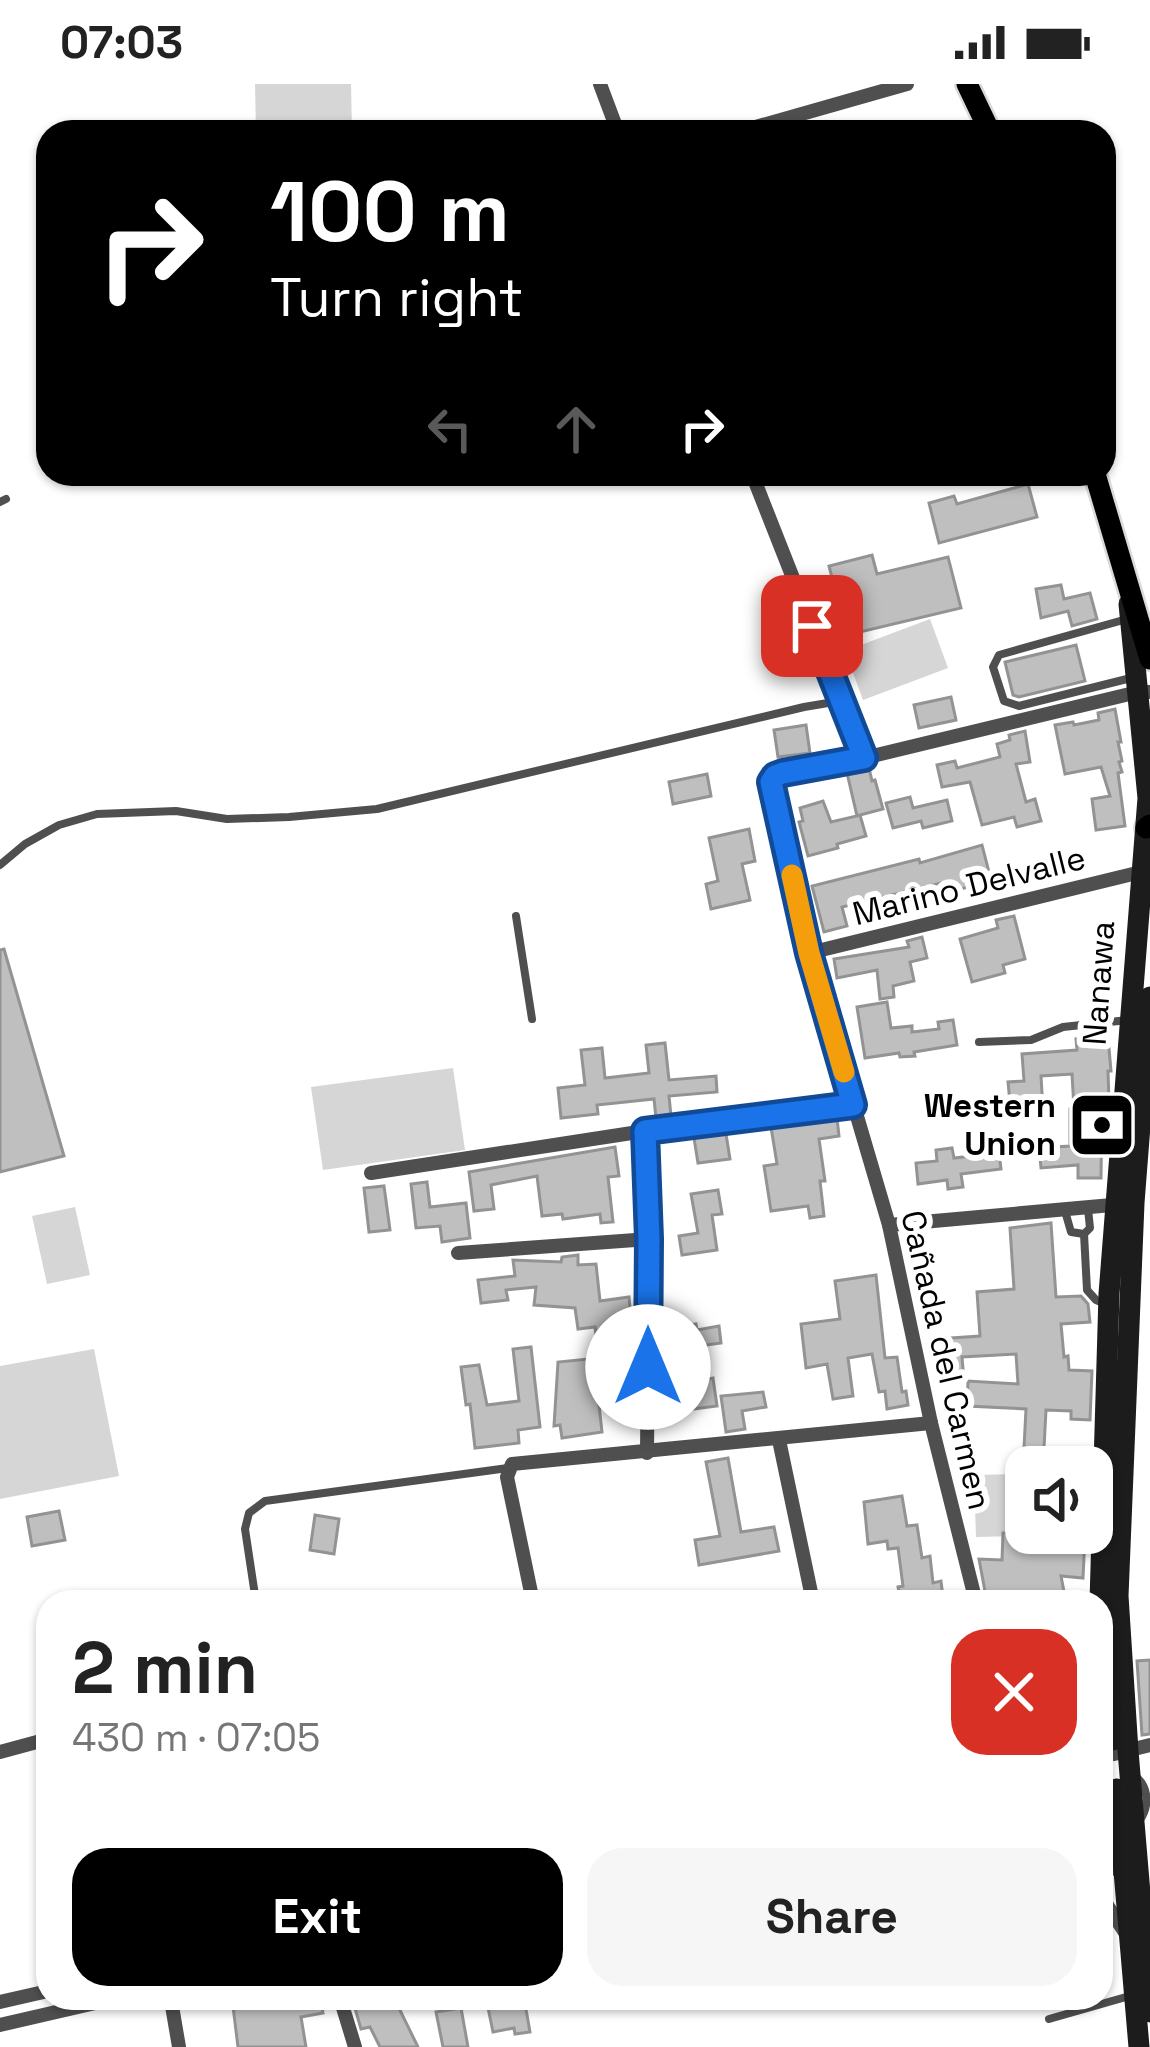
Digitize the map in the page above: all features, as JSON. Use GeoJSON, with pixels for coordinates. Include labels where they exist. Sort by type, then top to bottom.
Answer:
{"type":"FeatureCollection","features":[{"type":"Feature","properties":{"kind":"main road"},"geometry":{"type":"LineString","coordinates":[[967,84],[984,120]]}},
{"type":"Feature","properties":{"kind":"main road"},"geometry":{"type":"LineString","coordinates":[[1099,486],[1128,586],[1144,680]]}},
{"type":"Feature","properties":{"kind":"main road","name":"Nanawa"},"geometry":{"type":"LineString","coordinates":[[1128,586],[1129,618],[1144,680],[1148,798],[1141,872],[1142,952],[1130,1020],[1133,1092]]}},
{"type":"Feature","properties":{"kind":"main road","name":"Nanawa"},"geometry":{"type":"LineString","coordinates":[[1107,1590],[1116,1299],[1133,1092],[1150,997]]}},
{"type":"Feature","properties":{"kind":"main road","name":"Nanawa"},"geometry":{"type":"LineString","coordinates":[[1113,1653],[1130,1755],[1150,2012]]}},
{"type":"Feature","properties":{"kind":"main road","name":"Nanawa"},"geometry":{"type":"LineString","coordinates":[[1113,1855],[1130,1755]]}},
{"type":"Feature","properties":{"kind":"main road","name":"Nanawa"},"geometry":{"type":"LineString","coordinates":[[1113,1866],[1128,1937],[1139,2047]]}},
{"type":"Feature","properties":{"kind":"street"},"geometry":{"type":"LineString","coordinates":[[600,84],[614,120]]}},
{"type":"Feature","properties":{"kind":"street"},"geometry":{"type":"LineString","coordinates":[[780,120],[907,84]]}},
{"type":"Feature","properties":{"kind":"street"},"geometry":{"type":"LineString","coordinates":[[757,486],[864,758],[1144,680]]}},
{"type":"Feature","properties":{"kind":"street","name":"Cañada del Carmen"},"geometry":{"type":"LineString","coordinates":[[864,758],[783,773],[771,782],[809,953],[889,1225],[973,1590]]}},
{"type":"Feature","properties":{"kind":"street","name":"Marino Delvalle"},"geometry":{"type":"LineString","coordinates":[[809,953],[1141,872]]}},
{"type":"Feature","properties":{"kind":"street"},"geometry":{"type":"LineString","coordinates":[[371,1173],[853,1105]]}},
{"type":"Feature","properties":{"kind":"street"},"geometry":{"type":"LineString","coordinates":[[645,1131],[647,1453]]}},
{"type":"Feature","properties":{"kind":"street"},"geometry":{"type":"LineString","coordinates":[[889,1225],[1125,1204]]}},
{"type":"Feature","properties":{"kind":"street"},"geometry":{"type":"LineString","coordinates":[[458,1253],[649,1239]]}},
{"type":"Feature","properties":{"kind":"street"},"geometry":{"type":"LineString","coordinates":[[531,1590],[507,1477],[512,1464],[932,1424]]}},
{"type":"Feature","properties":{"kind":"street"},"geometry":{"type":"LineString","coordinates":[[779,1440],[810,1590]]}},
{"type":"Feature","properties":{"kind":"street"},"geometry":{"type":"LineString","coordinates":[[0,1752],[36,1742]]}},
{"type":"Feature","properties":{"kind":"street"},"geometry":{"type":"LineString","coordinates":[[1113,1914],[1128,1937]]}},
{"type":"Feature","properties":{"kind":"street"},"geometry":{"type":"LineString","coordinates":[[0,2002],[36,1994]]}},
{"type":"Feature","properties":{"kind":"street"},"geometry":{"type":"LineString","coordinates":[[0,2025],[65,2010]]}},
{"type":"Feature","properties":{"kind":"street"},"geometry":{"type":"LineString","coordinates":[[173,2010],[179,2047]]}},
{"type":"Feature","properties":{"kind":"street"},"geometry":{"type":"LineString","coordinates":[[344,2010],[355,2047]]}},
{"type":"Feature","properties":{"kind":"lane"},"geometry":{"type":"LineString","coordinates":[[1129,618],[999,655],[993,668],[1004,701],[1019,706],[1144,680]]}},
{"type":"Feature","properties":{"kind":"lane"},"geometry":{"type":"LineString","coordinates":[[0,865],[59,825],[97,814],[176,811],[226,819],[289,818],[377,809],[842,701]]}},
{"type":"Feature","properties":{"kind":"lane"},"geometry":{"type":"LineString","coordinates":[[516,916],[532,1018]]}},
{"type":"Feature","properties":{"kind":"lane"},"geometry":{"type":"LineString","coordinates":[[979,1042],[1031,1040],[1064,1027],[1130,1020]]}},
{"type":"Feature","properties":{"kind":"lane"},"geometry":{"type":"LineString","coordinates":[[1088,1208],[1090,1228],[1084,1234],[1087,1290],[1096,1300],[1116,1299]]}},
{"type":"Feature","properties":{"kind":"lane"},"geometry":{"type":"LineString","coordinates":[[1065,1210],[1071,1232],[1084,1234]]}},
{"type":"Feature","properties":{"kind":"lane"},"geometry":{"type":"LineString","coordinates":[[254,1590],[245,1529],[249,1514],[265,1501],[509,1468]]}},
{"type":"Feature","properties":{"kind":"lane"},"geometry":{"type":"LineString","coordinates":[[1113,2001],[1134,1995]]}},
{"type":"Feature","properties":{"kind":"lane"},"geometry":{"type":"LineString","coordinates":[[1049,2019],[1081,2010]]}},
{"type":"Feature","properties":{"kind":"shaded area"},"geometry":{"type":"Polygon","coordinates":[[[255,84],[351,84],[352,120],[256,120],[255,84]]]}},
{"type":"Feature","properties":{"kind":"shaded area"},"geometry":{"type":"Polygon","coordinates":[[[930,619],[948,668],[863,700],[845,651],[930,619]]]}},
{"type":"Feature","properties":{"kind":"shaded area"},"geometry":{"type":"Polygon","coordinates":[[[453,1068],[465,1150],[323,1170],[311,1087],[453,1068]]]}},
{"type":"Feature","properties":{"kind":"shaded area"},"geometry":{"type":"Polygon","coordinates":[[[75,1207],[90,1275],[47,1284],[32,1216],[75,1207]]]}},
{"type":"Feature","properties":{"kind":"shaded area"},"geometry":{"type":"Polygon","coordinates":[[[94,1349],[119,1476],[0,1499],[0,1366],[94,1349]]]}},
{"type":"Feature","properties":{"kind":"shaded area"},"geometry":{"type":"Polygon","coordinates":[[[1005,1474],[1005,1536],[976,1537],[974,1475],[1005,1474]]]}},
{"type":"Feature","properties":{"kind":"building"},"geometry":{"type":"Polygon","coordinates":[[[1029,486],[1037,517],[939,543],[929,503],[954,496],[957,504],[1029,486]]]}},
{"type":"Feature","properties":{"kind":"building"},"geometry":{"type":"Polygon","coordinates":[[[872,555],[877,574],[948,557],[961,608],[839,637],[827,586],[834,585],[829,566],[872,555]]]}},
{"type":"Feature","properties":{"kind":"building"},"geometry":{"type":"Polygon","coordinates":[[[1061,585],[1064,599],[1090,593],[1097,619],[1072,626],[1068,611],[1041,618],[1036,589],[1061,585]]]}},
{"type":"Feature","properties":{"kind":"building"},"geometry":{"type":"Polygon","coordinates":[[[1076,645],[1085,681],[1013,695],[1005,662],[1076,645]]]}},
{"type":"Feature","properties":{"kind":"building"},"geometry":{"type":"Polygon","coordinates":[[[951,697],[956,720],[919,728],[914,705],[951,697]]]}},
{"type":"Feature","properties":{"kind":"building"},"geometry":{"type":"Polygon","coordinates":[[[1115,709],[1125,826],[1096,830],[1092,799],[1110,796],[1101,767],[1065,774],[1055,725],[1099,720],[1098,713],[1115,709]]]}},
{"type":"Feature","properties":{"kind":"building"},"geometry":{"type":"Polygon","coordinates":[[[806,725],[810,753],[778,757],[774,730],[806,725]]]}},
{"type":"Feature","properties":{"kind":"building"},"geometry":{"type":"Polygon","coordinates":[[[1025,731],[1030,762],[1016,764],[1026,802],[1035,799],[1041,821],[1017,827],[1014,817],[982,825],[970,782],[942,787],[937,765],[955,761],[957,768],[1000,757],[997,744],[1025,731]]]}},
{"type":"Feature","properties":{"kind":"building"},"geometry":{"type":"Polygon","coordinates":[[[869,768],[883,809],[860,815],[866,836],[808,856],[800,808],[823,801],[831,822],[857,816],[847,773],[869,768]]]}},
{"type":"Feature","properties":{"kind":"building"},"geometry":{"type":"Polygon","coordinates":[[[707,774],[711,796],[673,804],[669,782],[707,774]]]}},
{"type":"Feature","properties":{"kind":"building"},"geometry":{"type":"Polygon","coordinates":[[[910,797],[913,808],[947,800],[952,821],[923,828],[921,821],[893,828],[886,803],[910,797]]]}},
{"type":"Feature","properties":{"kind":"building"},"geometry":{"type":"Polygon","coordinates":[[[749,829],[755,861],[742,864],[750,900],[711,909],[706,884],[718,881],[709,838],[749,829]]]}},
{"type":"Feature","properties":{"kind":"building"},"geometry":{"type":"Polygon","coordinates":[[[982,845],[991,880],[944,894],[941,883],[842,907],[847,926],[824,932],[812,886],[982,845]]]}},
{"type":"Feature","properties":{"kind":"building"},"geometry":{"type":"Polygon","coordinates":[[[1014,916],[1025,959],[1003,965],[1005,973],[972,982],[960,939],[998,928],[996,920],[1014,916]]]}},
{"type":"Feature","properties":{"kind":"building"},"geometry":{"type":"Polygon","coordinates":[[[922,937],[927,958],[910,962],[914,981],[893,986],[894,997],[880,999],[877,970],[837,978],[834,959],[909,947],[907,941],[922,937]]]}},
{"type":"Feature","properties":{"kind":"building"},"geometry":{"type":"Polygon","coordinates":[[[4,949],[64,1156],[0,1172],[0,950],[4,949]]]}},
{"type":"Feature","properties":{"kind":"building"},"geometry":{"type":"Polygon","coordinates":[[[887,1002],[891,1028],[939,1029],[938,1022],[953,1020],[957,1045],[914,1052],[915,1056],[900,1057],[899,1053],[865,1058],[857,1007],[887,1002]]]}},
{"type":"Feature","properties":{"kind":"building"},"geometry":{"type":"Polygon","coordinates":[[[1108,1037],[1111,1071],[1109,1101],[1102,1102],[1101,1178],[1078,1178],[1078,1165],[1041,1168],[1039,1148],[1070,1146],[1072,1074],[1041,1076],[1043,1110],[1011,1113],[1008,1082],[1024,1081],[1022,1054],[1077,1050],[1076,1039],[1108,1037]]]}},
{"type":"Feature","properties":{"kind":"building"},"geometry":{"type":"Polygon","coordinates":[[[665,1043],[669,1080],[716,1076],[717,1092],[669,1096],[671,1116],[656,1118],[654,1099],[597,1105],[598,1114],[561,1118],[558,1088],[585,1085],[581,1050],[602,1048],[605,1078],[649,1073],[646,1045],[665,1043]]]}},
{"type":"Feature","properties":{"kind":"building"},"geometry":{"type":"Polygon","coordinates":[[[837,1118],[839,1136],[819,1139],[824,1216],[810,1218],[808,1206],[771,1211],[764,1166],[777,1164],[771,1127],[837,1118]]]}},
{"type":"Feature","properties":{"kind":"building"},"geometry":{"type":"Polygon","coordinates":[[[726,1134],[730,1159],[698,1163],[694,1138],[726,1134]]]}},
{"type":"Feature","properties":{"kind":"building"},"geometry":{"type":"Polygon","coordinates":[[[615,1147],[619,1176],[608,1177],[613,1222],[601,1223],[600,1214],[563,1219],[562,1214],[542,1216],[537,1176],[491,1185],[494,1209],[474,1211],[469,1172],[615,1147]]]}},
{"type":"Feature","properties":{"kind":"building"},"geometry":{"type":"Polygon","coordinates":[[[952,1148],[954,1158],[999,1153],[1001,1169],[961,1174],[963,1187],[948,1189],[947,1180],[918,1184],[916,1163],[937,1161],[936,1150],[952,1148]]]}},
{"type":"Feature","properties":{"kind":"building"},"geometry":{"type":"Polygon","coordinates":[[[427,1182],[430,1207],[466,1203],[470,1238],[442,1242],[440,1226],[416,1228],[411,1184],[427,1182]]]}},
{"type":"Feature","properties":{"kind":"building"},"geometry":{"type":"Polygon","coordinates":[[[384,1186],[390,1230],[369,1232],[364,1188],[384,1186]]]}},
{"type":"Feature","properties":{"kind":"building"},"geometry":{"type":"Polygon","coordinates":[[[718,1190],[722,1214],[712,1215],[717,1250],[682,1255],[679,1236],[698,1233],[691,1194],[718,1190]]]}},
{"type":"Feature","properties":{"kind":"building"},"geometry":{"type":"Polygon","coordinates":[[[1051,1223],[1056,1297],[1081,1296],[1088,1304],[1090,1322],[1061,1324],[1069,1370],[1092,1371],[1090,1420],[1071,1419],[1071,1411],[1046,1410],[1044,1446],[1024,1446],[1026,1409],[967,1406],[968,1381],[1018,1384],[1016,1354],[962,1357],[964,1381],[944,1382],[942,1353],[938,1353],[937,1339],[980,1336],[977,1292],[1014,1289],[1010,1228],[1051,1223]]]}},
{"type":"Feature","properties":{"kind":"building"},"geometry":{"type":"Polygon","coordinates":[[[578,1255],[578,1265],[596,1264],[600,1301],[629,1297],[630,1356],[611,1359],[614,1384],[622,1383],[624,1402],[599,1405],[602,1432],[562,1438],[560,1425],[554,1426],[558,1362],[599,1358],[595,1327],[578,1329],[575,1308],[534,1305],[536,1287],[506,1290],[508,1300],[481,1303],[478,1280],[515,1276],[513,1260],[561,1262],[562,1257],[578,1255]]]}},
{"type":"Feature","properties":{"kind":"building"},"geometry":{"type":"Polygon","coordinates":[[[876,1275],[885,1358],[897,1357],[908,1405],[887,1409],[872,1354],[848,1358],[853,1396],[833,1399],[827,1364],[806,1368],[801,1324],[840,1319],[835,1281],[876,1275]]]}},
{"type":"Feature","properties":{"kind":"building"},"geometry":{"type":"Polygon","coordinates":[[[696,1324],[697,1330],[719,1326],[721,1343],[699,1346],[704,1380],[713,1378],[717,1406],[693,1409],[689,1380],[674,1382],[672,1369],[687,1367],[681,1326],[696,1324]]]}},
{"type":"Feature","properties":{"kind":"building"},"geometry":{"type":"Polygon","coordinates":[[[531,1347],[540,1427],[518,1430],[519,1443],[475,1448],[461,1367],[479,1365],[487,1405],[519,1401],[513,1349],[531,1347]]]}},
{"type":"Feature","properties":{"kind":"building"},"geometry":{"type":"Polygon","coordinates":[[[763,1392],[766,1407],[742,1411],[745,1429],[726,1432],[721,1396],[763,1392]]]}},
{"type":"Feature","properties":{"kind":"building"},"geometry":{"type":"Polygon","coordinates":[[[728,1458],[741,1532],[774,1527],[779,1551],[699,1565],[695,1540],[720,1536],[706,1462],[728,1458]]]}},
{"type":"Feature","properties":{"kind":"building"},"geometry":{"type":"Polygon","coordinates":[[[902,1496],[907,1526],[917,1525],[922,1558],[930,1556],[933,1583],[941,1581],[942,1590],[899,1590],[903,1586],[898,1548],[888,1549],[887,1541],[868,1544],[864,1502],[902,1496]]]}},
{"type":"Feature","properties":{"kind":"building"},"geometry":{"type":"Polygon","coordinates":[[[59,1511],[65,1540],[32,1546],[27,1517],[59,1511]]]}},
{"type":"Feature","properties":{"kind":"building"},"geometry":{"type":"Polygon","coordinates":[[[315,1515],[339,1519],[334,1554],[310,1550],[315,1515]]]}},
{"type":"Feature","properties":{"kind":"building"},"geometry":{"type":"Polygon","coordinates":[[[1005,1533],[1005,1554],[1084,1554],[1083,1578],[1061,1576],[1064,1590],[985,1590],[979,1559],[1002,1560],[1005,1533]]]}},
{"type":"Feature","properties":{"kind":"building"},"geometry":{"type":"Polygon","coordinates":[[[1150,1660],[1150,1734],[1142,1735],[1137,1661],[1150,1660]]]}},
{"type":"Feature","properties":{"kind":"building"},"geometry":{"type":"Polygon","coordinates":[[[233,2010],[322,2010],[301,2017],[306,2047],[238,2047],[233,2010]]]}},
{"type":"Feature","properties":{"kind":"building"},"geometry":{"type":"Polygon","coordinates":[[[355,2010],[400,2010],[418,2047],[380,2047],[370,2027],[361,2029],[355,2010]]]}},
{"type":"Feature","properties":{"kind":"building"},"geometry":{"type":"Polygon","coordinates":[[[461,2010],[468,2047],[443,2047],[436,2012],[461,2010]]]}},
{"type":"Feature","properties":{"kind":"building"},"geometry":{"type":"Polygon","coordinates":[[[488,2010],[526,2010],[530,2032],[515,2034],[514,2028],[493,2032],[488,2010]]]}},
{"type":"Feature","properties":{"kind":"slow traffic"},"geometry":{"type":"LineString","coordinates":[[792,875],[844,1072]]}},
{"type":"Feature","properties":{"kind":"place","name":"Western Union"},"geometry":{"type":"Point","coordinates":[1102,1125]}},
{"type":"Feature","properties":{"kind":"route"},"geometry":{"type":"LineString","coordinates":[[648,1367],[645,1131],[853,1105],[809,953],[771,782],[783,773],[864,758],[812,626]]}}]}
